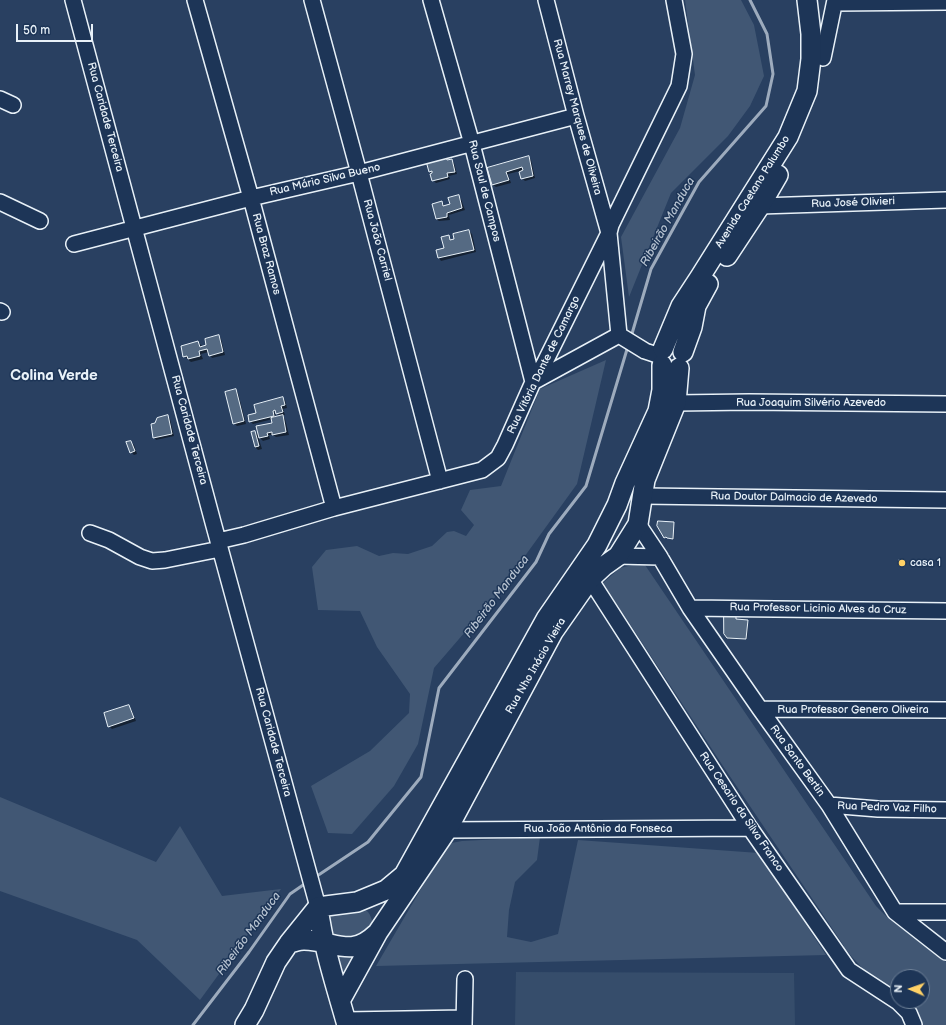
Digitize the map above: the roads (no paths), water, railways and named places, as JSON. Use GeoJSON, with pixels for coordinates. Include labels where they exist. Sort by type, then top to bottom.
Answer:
{"type":"FeatureCollection","features":[{"type":"Feature","properties":{"kind":"main road","name":"Avenida Caetano Palumbo"},"geometry":{"type":"LineString","coordinates":[[665,357],[681,306],[788,137],[807,91],[811,59],[811,34],[807,0]]}},
{"type":"Feature","properties":{"kind":"main road","name":"Avenida Caetano Palumbo"},"geometry":{"type":"LineString","coordinates":[[665,357],[692,327],[696,306],[707,286],[760,206],[796,143],[814,99],[823,58],[822,31],[829,1]]}},
{"type":"Feature","properties":{"kind":"main road","name":"Rua Nho Inácio Vieira"},"geometry":{"type":"LineString","coordinates":[[409,877],[447,830],[553,632],[590,579],[618,556],[638,524],[645,480],[676,403],[665,357]]}},
{"type":"Feature","properties":{"kind":"main road","name":"Rua Nho Inácio Vieira"},"geometry":{"type":"LineString","coordinates":[[409,877],[546,619],[597,545],[617,505],[625,483],[658,411],[662,390],[665,357]]}},
{"type":"Feature","properties":{"kind":"main road"},"geometry":{"type":"LineString","coordinates":[[597,545],[606,553],[613,556],[618,556]]}},
{"type":"Feature","properties":{"kind":"main road"},"geometry":{"type":"LineString","coordinates":[[357,902],[386,890],[409,877]]}},
{"type":"Feature","properties":{"kind":"main road"},"geometry":{"type":"LineString","coordinates":[[340,1001],[409,877]]}},
{"type":"Feature","properties":{"kind":"main road"},"geometry":{"type":"LineString","coordinates":[[316,899],[372,902],[377,916],[378,932]]}},
{"type":"Feature","properties":{"kind":"main road"},"geometry":{"type":"LineString","coordinates":[[316,899],[320,925],[346,1023]]}},
{"type":"Feature","properties":{"kind":"main road"},"geometry":{"type":"LineString","coordinates":[[245,1025],[254,1010],[276,962],[316,899]]}},
{"type":"Feature","properties":{"kind":"main road"},"geometry":{"type":"LineString","coordinates":[[289,943],[303,940],[343,947],[359,946],[368,941],[378,932]]}},
{"type":"Feature","properties":{"kind":"street","name":"Rua Caridade Terceira"},"geometry":{"type":"LineString","coordinates":[[73,0],[219,545],[316,899]]}},
{"type":"Feature","properties":{"kind":"street","name":"Rua Braz Ramos"},"geometry":{"type":"LineString","coordinates":[[195,0],[251,198],[334,508]]}},
{"type":"Feature","properties":{"kind":"street","name":"Rua João Carriel"},"geometry":{"type":"LineString","coordinates":[[312,0],[440,481]]}},
{"type":"Feature","properties":{"kind":"street","name":"Rua Saul de Campos"},"geometry":{"type":"LineString","coordinates":[[431,0],[472,144],[533,382]]}},
{"type":"Feature","properties":{"kind":"street","name":"Rua Marrey Marques de Oliveira"},"geometry":{"type":"LineString","coordinates":[[546,0],[576,116],[609,233],[622,336]]}},
{"type":"Feature","properties":{"kind":"street","name":"Rua Vitória Dante de Camargo"},"geometry":{"type":"LineString","coordinates":[[90,533],[109,540],[140,557],[152,561],[165,560],[219,545],[244,535],[334,508],[482,470],[498,458],[533,382],[544,366],[679,86],[684,54],[674,0]]}},
{"type":"Feature","properties":{"kind":"street"},"geometry":{"type":"LineString","coordinates":[[829,1],[946,2]]}},
{"type":"Feature","properties":{"kind":"street","name":"Rua Mário Silva Bueno"},"geometry":{"type":"LineString","coordinates":[[74,244],[251,198],[359,173],[576,116]]}},
{"type":"Feature","properties":{"kind":"street","name":"Rua José Olivieri"},"geometry":{"type":"LineString","coordinates":[[760,206],[946,200]]}},
{"type":"Feature","properties":{"kind":"street"},"geometry":{"type":"LineString","coordinates":[[0,202],[40,220]]}},
{"type":"Feature","properties":{"kind":"street"},"geometry":{"type":"LineString","coordinates":[[533,382],[622,336],[665,357]]}},
{"type":"Feature","properties":{"kind":"street","name":"Rua Joaquim Silvério Azevedo"},"geometry":{"type":"LineString","coordinates":[[676,403],[749,402],[946,404]]}},
{"type":"Feature","properties":{"kind":"street","name":"Rua Doutor Dalmacio de Azevedo"},"geometry":{"type":"LineString","coordinates":[[643,496],[946,500]]}},
{"type":"Feature","properties":{"kind":"street","name":"Rua Santo Bertin"},"geometry":{"type":"LineString","coordinates":[[638,524],[660,557],[690,608],[829,805],[895,912],[946,952]]}},
{"type":"Feature","properties":{"kind":"street"},"geometry":{"type":"LineString","coordinates":[[618,556],[660,557]]}},
{"type":"Feature","properties":{"kind":"street","name":"Rua Cesario da Silva Franco"},"geometry":{"type":"LineString","coordinates":[[590,579],[750,828],[849,970],[898,1002],[909,1013],[914,1025]]}},
{"type":"Feature","properties":{"kind":"street","name":"Rua Professor Licinio Alves da Cruz"},"geometry":{"type":"LineString","coordinates":[[690,608],[946,611]]}},
{"type":"Feature","properties":{"kind":"street","name":"Rua Professor Genero Oliveira"},"geometry":{"type":"LineString","coordinates":[[760,709],[946,710]]}},
{"type":"Feature","properties":{"kind":"street","name":"Rua Pedro Vaz Filho"},"geometry":{"type":"LineString","coordinates":[[829,805],[878,809],[946,810]]}},
{"type":"Feature","properties":{"kind":"street","name":"Rua João Antônio da Fonseca"},"geometry":{"type":"LineString","coordinates":[[447,830],[750,828]]}},
{"type":"Feature","properties":{"kind":"street"},"geometry":{"type":"LineString","coordinates":[[895,912],[946,912]]}},
{"type":"Feature","properties":{"kind":"street"},"geometry":{"type":"LineString","coordinates":[[346,1023],[464,1021],[465,979]]}},
{"type":"Feature","properties":{"kind":"waterway","name":"Ribeirão Manduca"},"geometry":{"type":"LineString","coordinates":[[631,337],[651,269],[699,182],[766,106],[773,74],[767,34],[750,0]]}},
{"type":"Feature","properties":{"kind":"waterway","name":"Ribeirão Manduca"},"geometry":{"type":"LineString","coordinates":[[314,878],[368,842],[421,777],[439,688],[536,562],[549,534],[586,486],[628,346]]}},
{"type":"Feature","properties":{"kind":"waterway","name":"Ribeirão Manduca"},"geometry":{"type":"LineString","coordinates":[[193,1025],[249,952],[290,894],[306,883]]}},
{"type":"Feature","properties":{"kind":"place","name":"casa 1"},"geometry":{"type":"Point","coordinates":[902,563]}},
{"type":"Feature","properties":{"kind":"district","name":"Colina Verde"},"geometry":{"type":"Point","coordinates":[54,376]}}]}
